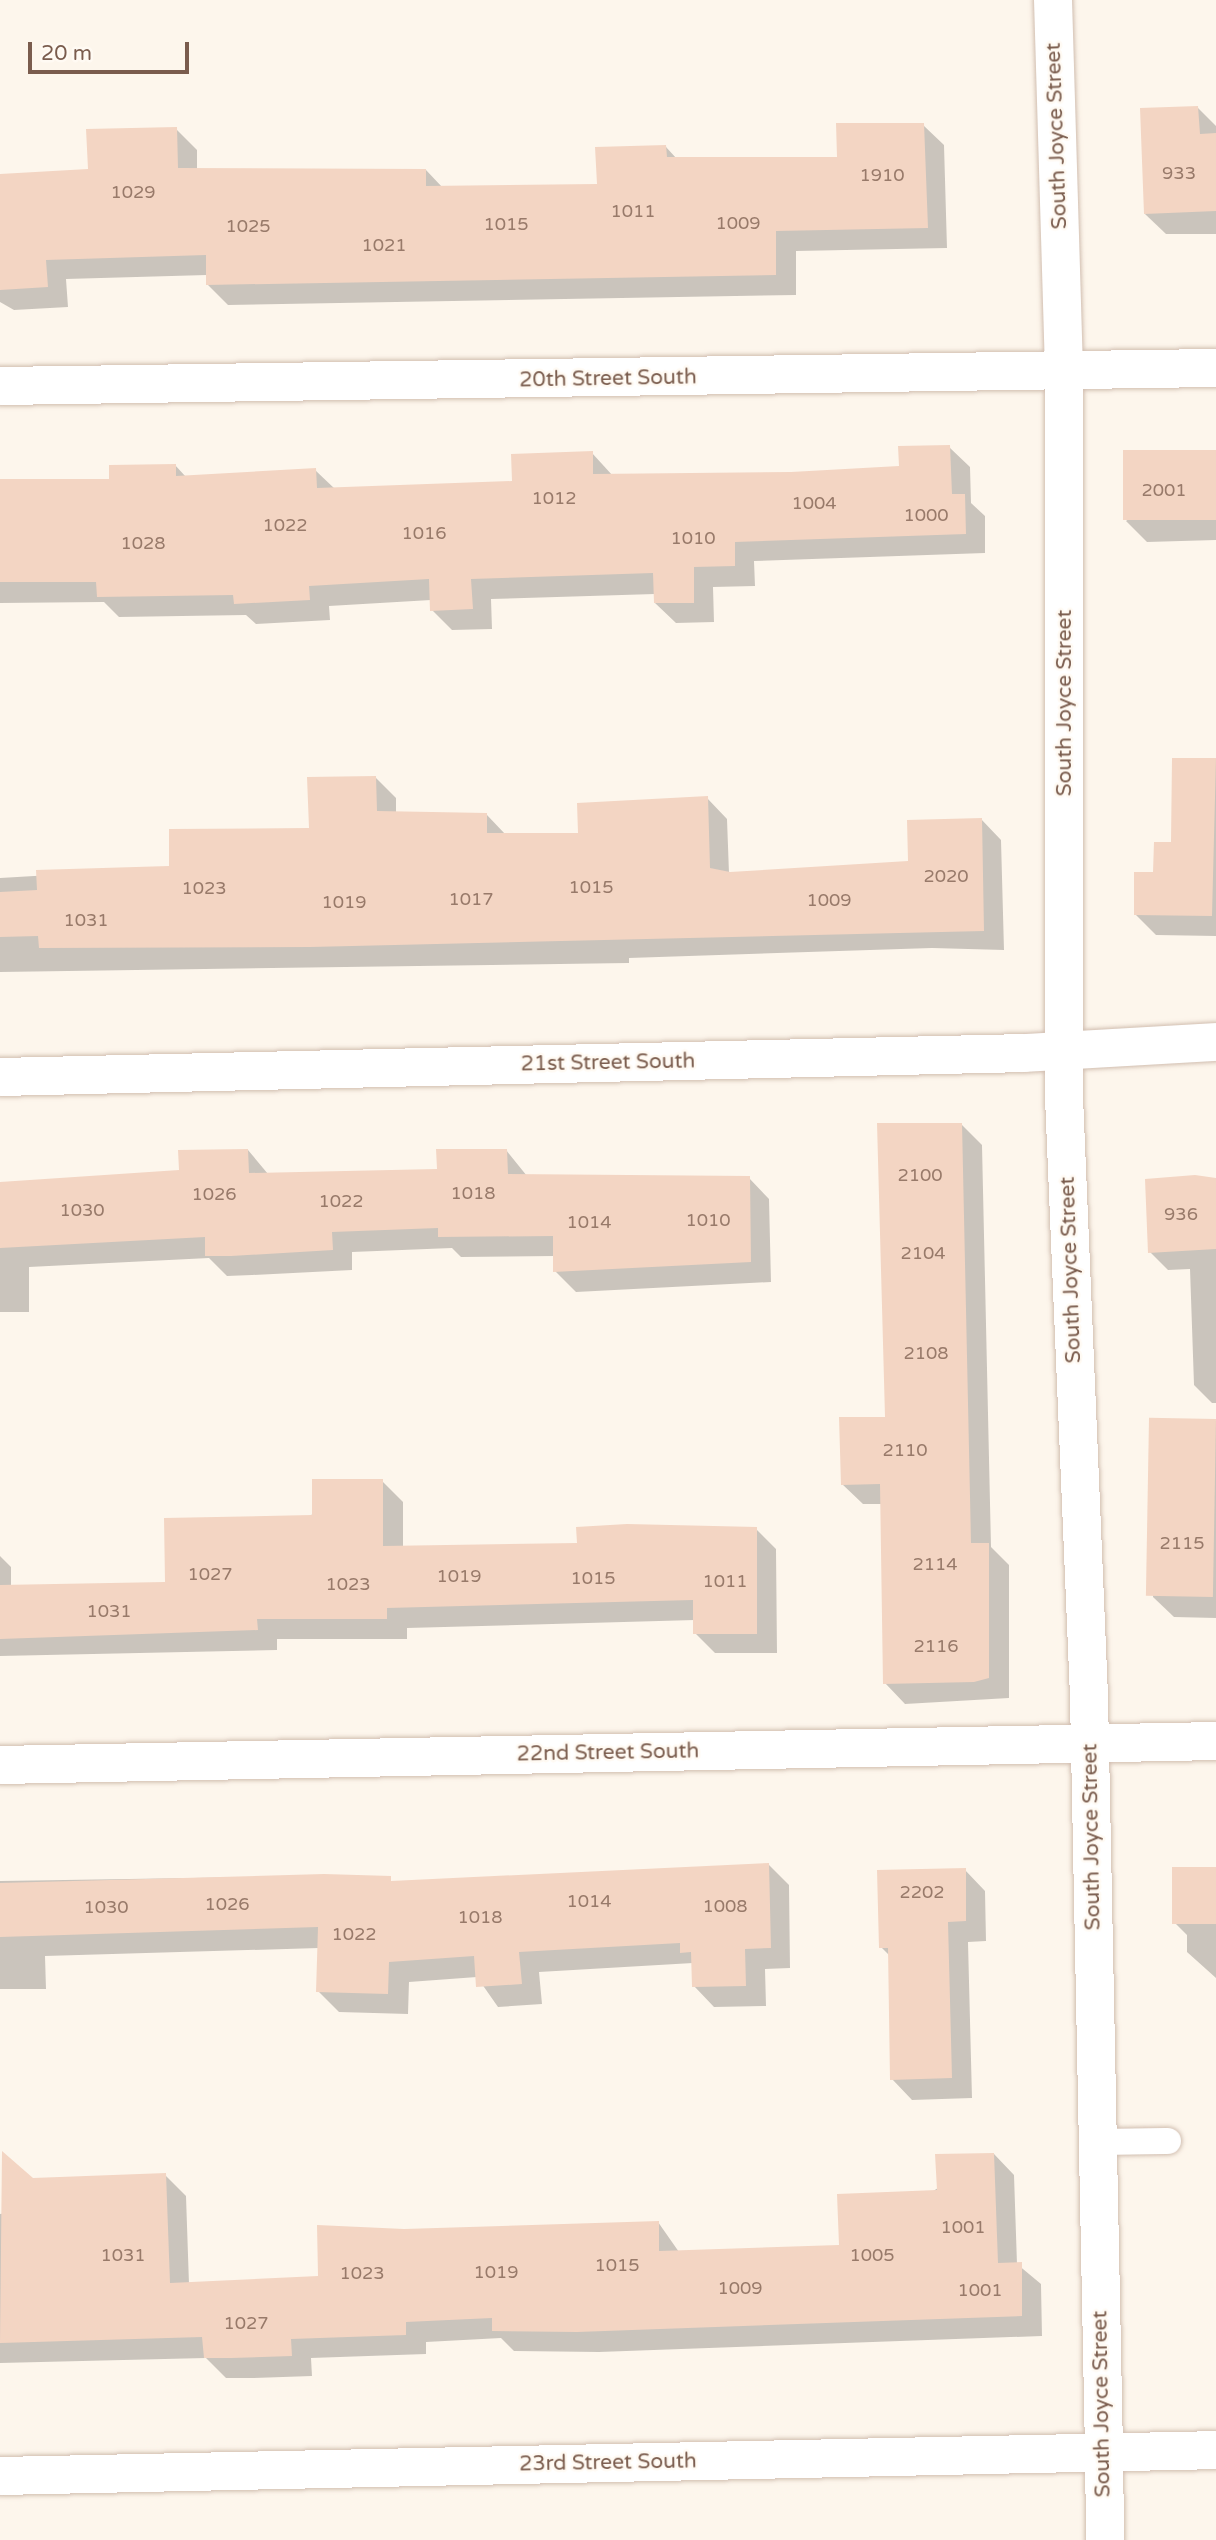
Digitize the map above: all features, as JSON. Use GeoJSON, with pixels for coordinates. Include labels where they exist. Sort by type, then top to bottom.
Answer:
{"type":"FeatureCollection","features":[{"type":"Feature","properties":{"kind":"street","name":"South Joyce Street"},"geometry":{"type":"LineString","coordinates":[[1053,0],[1064,374],[1064,1048],[1090,1744],[1105,2540]]}},
{"type":"Feature","properties":{"kind":"street","name":"20th Street South"},"geometry":{"type":"LineString","coordinates":[[0,386],[1064,374],[1216,369]]}},
{"type":"Feature","properties":{"kind":"street","name":"21st Street South"},"geometry":{"type":"LineString","coordinates":[[0,1077],[1216,1042]]}},
{"type":"Feature","properties":{"kind":"street","name":"22nd Street South"},"geometry":{"type":"LineString","coordinates":[[0,1765],[1216,1741]]}},
{"type":"Feature","properties":{"kind":"street","name":"23rd Street South"},"geometry":{"type":"LineString","coordinates":[[0,2476],[1216,2450]]}},
{"type":"Feature","properties":{"kind":"lane"},"geometry":{"type":"LineString","coordinates":[[1097,2142],[1168,2141]]}},
{"type":"Feature","properties":{"kind":"building"},"geometry":{"type":"Polygon","coordinates":[[[1198,106],[1200,134],[1216,133],[1216,211],[1144,214],[1140,108],[1198,106]]]}},
{"type":"Feature","properties":{"kind":"building"},"geometry":{"type":"Polygon","coordinates":[[[836,123],[924,123],[928,228],[776,231],[776,275],[206,285],[206,255],[46,260],[48,287],[0,290],[0,174],[88,169],[86,129],[177,127],[178,168],[426,169],[426,186],[597,184],[595,147],[666,145],[667,157],[837,157],[836,123]]]}},
{"type":"Feature","properties":{"kind":"building"},"geometry":{"type":"Polygon","coordinates":[[[950,445],[952,494],[965,494],[966,534],[735,542],[735,566],[694,567],[694,603],[654,603],[653,573],[471,579],[473,609],[430,611],[429,579],[309,586],[310,600],[234,604],[233,595],[97,597],[96,582],[0,582],[0,479],[109,479],[109,465],[176,464],[176,476],[316,468],[317,488],[512,481],[511,454],[593,451],[593,474],[791,472],[899,466],[898,446],[950,445]]]}},
{"type":"Feature","properties":{"kind":"building"},"geometry":{"type":"Polygon","coordinates":[[[1123,450],[1216,450],[1216,520],[1123,520],[1123,450]]]}},
{"type":"Feature","properties":{"kind":"building"},"geometry":{"type":"Polygon","coordinates":[[[1172,758],[1216,758],[1212,916],[1134,915],[1134,872],[1153,872],[1154,842],[1171,842],[1172,758]]]}},
{"type":"Feature","properties":{"kind":"building"},"geometry":{"type":"Polygon","coordinates":[[[376,776],[377,811],[487,813],[487,833],[578,833],[577,803],[708,796],[710,868],[730,872],[908,861],[907,820],[982,818],[984,931],[310,947],[39,948],[38,936],[0,937],[0,892],[37,890],[36,870],[169,866],[169,829],[309,828],[307,777],[376,776]]]}},
{"type":"Feature","properties":{"kind":"building"},"geometry":{"type":"Polygon","coordinates":[[[877,1123],[962,1123],[971,1543],[989,1543],[989,1678],[974,1682],[883,1684],[880,1484],[841,1485],[839,1417],[885,1417],[877,1123]]]}},
{"type":"Feature","properties":{"kind":"building"},"geometry":{"type":"Polygon","coordinates":[[[248,1149],[249,1173],[437,1169],[436,1149],[507,1149],[508,1174],[750,1176],[751,1262],[553,1272],[553,1236],[438,1237],[438,1228],[332,1232],[333,1250],[231,1256],[205,1256],[205,1237],[0,1248],[0,1182],[179,1170],[178,1150],[248,1149]]]}},
{"type":"Feature","properties":{"kind":"building"},"geometry":{"type":"Polygon","coordinates":[[[1195,1175],[1216,1178],[1216,1249],[1148,1253],[1145,1179],[1195,1175]]]}},
{"type":"Feature","properties":{"kind":"building"},"geometry":{"type":"Polygon","coordinates":[[[1149,1418],[1216,1419],[1213,1597],[1146,1596],[1149,1418]]]}},
{"type":"Feature","properties":{"kind":"building"},"geometry":{"type":"Polygon","coordinates":[[[312,1479],[383,1479],[383,1546],[577,1543],[576,1527],[627,1524],[757,1527],[757,1634],[693,1634],[693,1600],[387,1608],[387,1619],[257,1619],[258,1630],[0,1639],[0,1585],[165,1582],[164,1518],[312,1515],[312,1479]]]}},
{"type":"Feature","properties":{"kind":"building"},"geometry":{"type":"Polygon","coordinates":[[[769,1863],[771,1948],[745,1949],[746,1986],[692,1987],[691,1952],[680,1953],[680,1943],[519,1952],[522,1984],[476,1987],[474,1956],[389,1962],[388,1994],[316,1992],[318,1927],[0,1937],[0,1883],[324,1874],[391,1876],[391,1881],[769,1863]]]}},
{"type":"Feature","properties":{"kind":"building"},"geometry":{"type":"Polygon","coordinates":[[[1172,1867],[1216,1867],[1216,1924],[1172,1924],[1172,1867]]]}},
{"type":"Feature","properties":{"kind":"building"},"geometry":{"type":"Polygon","coordinates":[[[966,1868],[966,1921],[948,1922],[952,2078],[890,2080],[888,1948],[879,1948],[877,1870],[966,1868]]]}},
{"type":"Feature","properties":{"kind":"building"},"geometry":{"type":"Polygon","coordinates":[[[2,2151],[33,2178],[166,2173],[170,2283],[318,2276],[317,2225],[404,2229],[659,2221],[659,2251],[839,2245],[837,2194],[937,2190],[935,2154],[994,2153],[998,2263],[1022,2262],[1022,2316],[577,2332],[492,2331],[492,2318],[406,2322],[406,2335],[291,2339],[292,2356],[231,2358],[204,2358],[202,2337],[0,2343],[2,2151]]]}}]}
